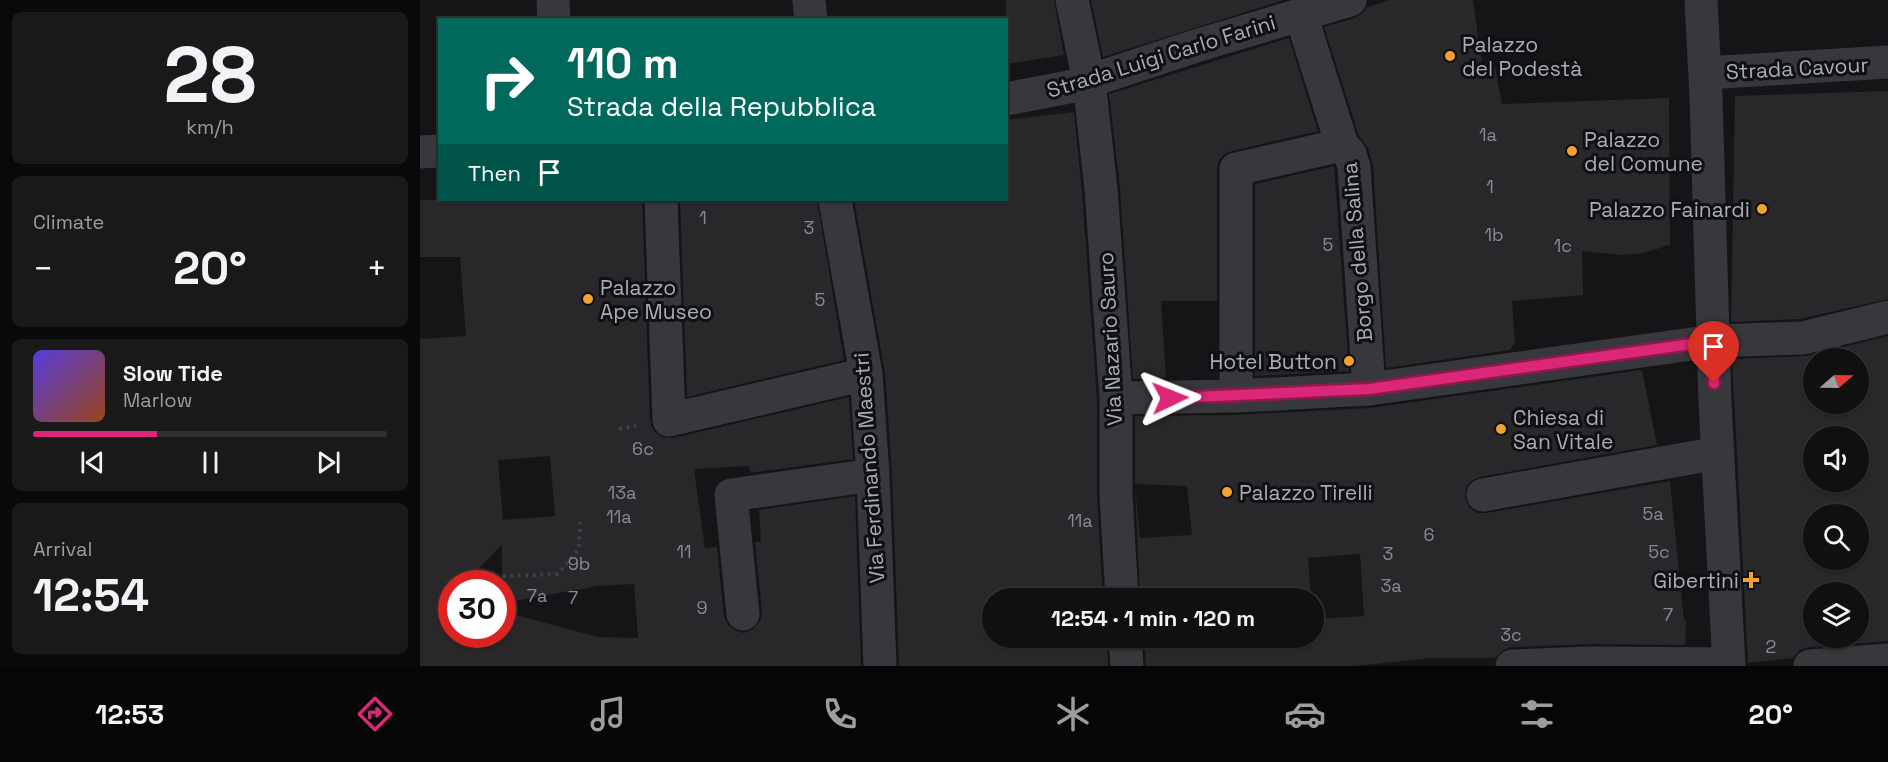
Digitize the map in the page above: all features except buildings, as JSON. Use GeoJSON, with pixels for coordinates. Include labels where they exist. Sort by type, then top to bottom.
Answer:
{"type":"FeatureCollection","features":[{"type":"Feature","properties":{"kind":"street"},"geometry":{"type":"LineString","coordinates":[[553,0],[554,18]]}},
{"type":"Feature","properties":{"kind":"street"},"geometry":{"type":"LineString","coordinates":[[809,0],[811,18]]}},
{"type":"Feature","properties":{"kind":"street","name":"Via Nazario Sauro"},"geometry":{"type":"LineString","coordinates":[[1072,0],[1089,81],[1101,189],[1116,398],[1116,495],[1121,588]]}},
{"type":"Feature","properties":{"kind":"street","name":"Strada Luigi Carlo Farini"},"geometry":{"type":"LineString","coordinates":[[1008,99],[1058,90],[1350,0]]}},
{"type":"Feature","properties":{"kind":"street"},"geometry":{"type":"LineString","coordinates":[[1512,666],[1590,663],[1729,665],[1713,341],[1706,73],[1701,0]]}},
{"type":"Feature","properties":{"kind":"street","name":"Borgo della Salina"},"geometry":{"type":"LineString","coordinates":[[1301,15],[1342,145],[1350,154],[1354,167],[1369,389]]}},
{"type":"Feature","properties":{"kind":"street","name":"Strada Cavour"},"geometry":{"type":"LineString","coordinates":[[1706,73],[1888,62]]}},
{"type":"Feature","properties":{"kind":"street"},"geometry":{"type":"LineString","coordinates":[[1236,396],[1236,169],[1342,145]]}},
{"type":"Feature","properties":{"kind":"street"},"geometry":{"type":"LineString","coordinates":[[420,152],[438,151]]}},
{"type":"Feature","properties":{"kind":"street"},"geometry":{"type":"LineString","coordinates":[[661,201],[669,420],[866,374]]}},
{"type":"Feature","properties":{"kind":"street","name":"Via Ferdinando Maestri"},"geometry":{"type":"LineString","coordinates":[[835,201],[866,374],[873,475],[880,666]]}},
{"type":"Feature","properties":{"kind":"street"},"geometry":{"type":"LineString","coordinates":[[1116,398],[1236,396],[1369,389],[1713,341],[1803,338],[1888,317]]}},
{"type":"Feature","properties":{"kind":"street"},"geometry":{"type":"LineString","coordinates":[[1483,495],[1718,453]]}},
{"type":"Feature","properties":{"kind":"street"},"geometry":{"type":"LineString","coordinates":[[743,614],[731,495],[873,475]]}},
{"type":"Feature","properties":{"kind":"street"},"geometry":{"type":"LineString","coordinates":[[1126,648],[1127,666]]}},
{"type":"Feature","properties":{"kind":"street"},"geometry":{"type":"LineString","coordinates":[[1810,666],[1888,660]]}},
{"type":"Feature","properties":{"kind":"path"},"geometry":{"type":"LineString","coordinates":[[516,576],[558,574],[579,549],[580,522]]}},
{"type":"Feature","properties":{"kind":"place","name":"Palazzo del Podestà"},"geometry":{"type":"Point","coordinates":[1450,56]}},
{"type":"Feature","properties":{"kind":"place","name":"Palazzo del Comune"},"geometry":{"type":"Point","coordinates":[1572,151]}},
{"type":"Feature","properties":{"kind":"place","name":"Palazzo Fainardi"},"geometry":{"type":"Point","coordinates":[1762,209]}},
{"type":"Feature","properties":{"kind":"place","name":"Palazzo Ape Museo"},"geometry":{"type":"Point","coordinates":[588,299]}},
{"type":"Feature","properties":{"kind":"place","name":"Hotel Button"},"geometry":{"type":"Point","coordinates":[1349,361]}},
{"type":"Feature","properties":{"kind":"place","name":"Chiesa di San Vitale"},"geometry":{"type":"Point","coordinates":[1501,429]}},
{"type":"Feature","properties":{"kind":"place","name":"Palazzo Tirelli"},"geometry":{"type":"Point","coordinates":[1227,492]}},
{"type":"Feature","properties":{"kind":"place","name":"Gibertini"},"geometry":{"type":"Point","coordinates":[1751,580]}},
{"type":"Feature","properties":{"kind":"route"},"geometry":{"type":"LineString","coordinates":[[1170,398],[1369,389],[1713,341],[1714,383]]}}]}
